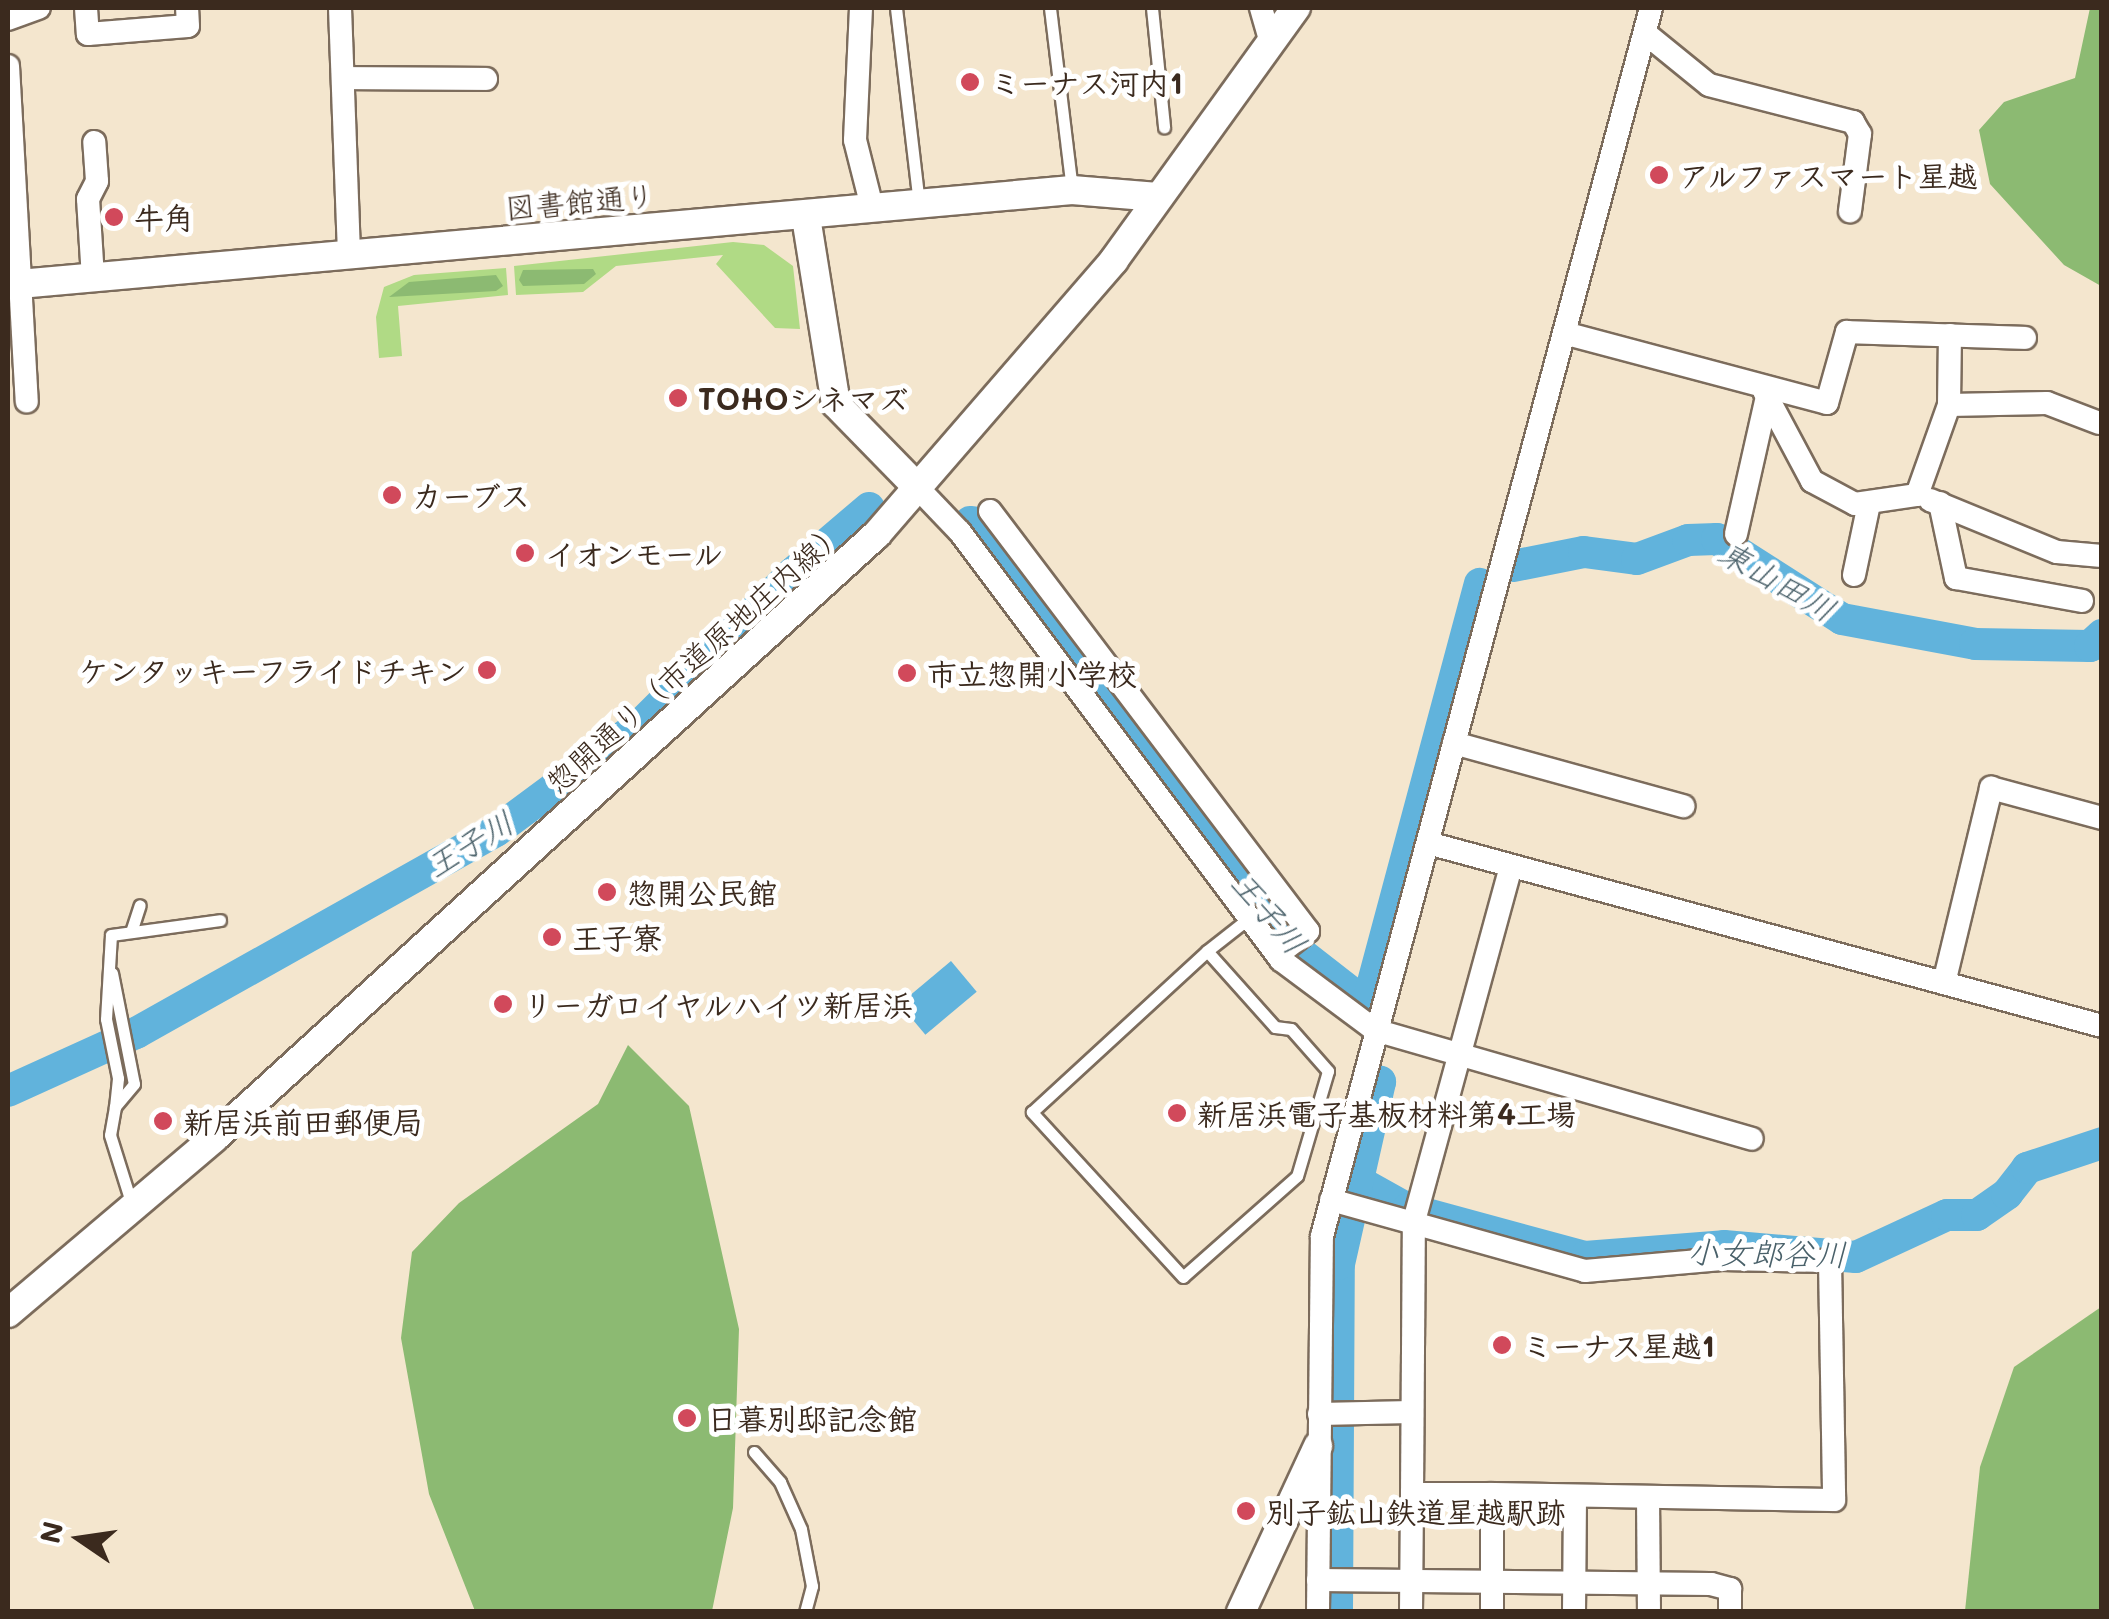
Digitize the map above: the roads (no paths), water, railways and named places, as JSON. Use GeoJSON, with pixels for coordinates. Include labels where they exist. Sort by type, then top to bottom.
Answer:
{"type":"FeatureCollection","features":[{"type":"Feature","properties":{"kind":"street"},"geometry":{"type":"LineString","coordinates":[[8,18],[38,8]]}},
{"type":"Feature","properties":{"kind":"street"},"geometry":{"type":"LineString","coordinates":[[86,8],[88,34],[188,26],[187,8]]}},
{"type":"Feature","properties":{"kind":"street"},"geometry":{"type":"LineString","coordinates":[[340,8],[349,253]]}},
{"type":"Feature","properties":{"kind":"street"},"geometry":{"type":"LineString","coordinates":[[861,8],[855,140],[872,207]]}},
{"type":"Feature","properties":{"kind":"street"},"geometry":{"type":"LineString","coordinates":[[1261,8],[1271,44]]}},
{"type":"Feature","properties":{"kind":"street","name":"惣開通り（市道原地庄内線）"},"geometry":{"type":"LineString","coordinates":[[8,1313],[133,1206],[825,586],[1002,395],[1158,197],[1296,8]]}},
{"type":"Feature","properties":{"kind":"street"},"geometry":{"type":"LineString","coordinates":[[1318,1612],[1322,1236],[1343,1202],[1375,1030],[1652,8]]}},
{"type":"Feature","properties":{"kind":"street"},"geometry":{"type":"LineString","coordinates":[[1645,33],[1709,85],[1853,122],[1860,134],[1850,211]]}},
{"type":"Feature","properties":{"kind":"street"},"geometry":{"type":"LineString","coordinates":[[8,66],[14,285],[27,401]]}},
{"type":"Feature","properties":{"kind":"street"},"geometry":{"type":"LineString","coordinates":[[344,78],[486,78]]}},
{"type":"Feature","properties":{"kind":"street"},"geometry":{"type":"LineString","coordinates":[[93,278],[88,198],[97,181],[94,142]]}},
{"type":"Feature","properties":{"kind":"street","name":"図書館通り"},"geometry":{"type":"LineString","coordinates":[[14,285],[349,253],[806,217],[872,207],[1072,190],[1158,197]]}},
{"type":"Feature","properties":{"kind":"street"},"geometry":{"type":"LineString","coordinates":[[806,217],[836,404],[960,532],[1278,954],[1375,1030],[1752,1138]]}},
{"type":"Feature","properties":{"kind":"street"},"geometry":{"type":"LineString","coordinates":[[1564,334],[1765,396],[1827,404],[1847,332],[2025,338]]}},
{"type":"Feature","properties":{"kind":"street"},"geometry":{"type":"LineString","coordinates":[[1917,495],[1949,406],[1950,335]]}},
{"type":"Feature","properties":{"kind":"street"},"geometry":{"type":"LineString","coordinates":[[1765,396],[1812,481],[1828,494],[1870,504],[1917,495],[2057,552],[2102,556]]}},
{"type":"Feature","properties":{"kind":"street"},"geometry":{"type":"LineString","coordinates":[[1736,534],[1765,396]]}},
{"type":"Feature","properties":{"kind":"street"},"geometry":{"type":"LineString","coordinates":[[1949,406],[2048,403],[2099,423]]}},
{"type":"Feature","properties":{"kind":"street"},"geometry":{"type":"LineString","coordinates":[[1854,575],[1870,504]]}},
{"type":"Feature","properties":{"kind":"street"},"geometry":{"type":"LineString","coordinates":[[1940,504],[1956,578],[2082,601]]}},
{"type":"Feature","properties":{"kind":"street"},"geometry":{"type":"LineString","coordinates":[[990,512],[1308,931],[1278,954]]}},
{"type":"Feature","properties":{"kind":"street"},"geometry":{"type":"LineString","coordinates":[[1454,743],[1683,806]]}},
{"type":"Feature","properties":{"kind":"street"},"geometry":{"type":"LineString","coordinates":[[1944,984],[1991,788],[2102,818]]}},
{"type":"Feature","properties":{"kind":"street"},"geometry":{"type":"LineString","coordinates":[[1428,842],[2102,1026]]}},
{"type":"Feature","properties":{"kind":"street"},"geometry":{"type":"LineString","coordinates":[[1412,1612],[1417,1214],[1511,867]]}},
{"type":"Feature","properties":{"kind":"street"},"geometry":{"type":"LineString","coordinates":[[1343,1202],[1417,1214],[1585,1271],[1721,1258],[1830,1261],[1834,1500],[1412,1494]]}},
{"type":"Feature","properties":{"kind":"street"},"geometry":{"type":"LineString","coordinates":[[1323,1413],[1412,1412]]}},
{"type":"Feature","properties":{"kind":"street"},"geometry":{"type":"LineString","coordinates":[[1241,1612],[1318,1446]]}},
{"type":"Feature","properties":{"kind":"street"},"geometry":{"type":"LineString","coordinates":[[1492,1494],[1492,1612]]}},
{"type":"Feature","properties":{"kind":"street"},"geometry":{"type":"LineString","coordinates":[[1574,1612],[1575,1496]]}},
{"type":"Feature","properties":{"kind":"street"},"geometry":{"type":"LineString","coordinates":[[1648,1497],[1649,1612]]}},
{"type":"Feature","properties":{"kind":"street"},"geometry":{"type":"LineString","coordinates":[[1276,1538],[1290,1534],[1318,1546]]}},
{"type":"Feature","properties":{"kind":"street"},"geometry":{"type":"LineString","coordinates":[[1319,1580],[1649,1583],[1730,1589],[1730,1612]]}},
{"type":"Feature","properties":{"kind":"lane"},"geometry":{"type":"LineString","coordinates":[[896,8],[919,203]]}},
{"type":"Feature","properties":{"kind":"lane"},"geometry":{"type":"LineString","coordinates":[[1050,8],[1072,190]]}},
{"type":"Feature","properties":{"kind":"lane"},"geometry":{"type":"LineString","coordinates":[[1152,8],[1164,127]]}},
{"type":"Feature","properties":{"kind":"lane"},"geometry":{"type":"LineString","coordinates":[[131,932],[140,905]]}},
{"type":"Feature","properties":{"kind":"lane"},"geometry":{"type":"LineString","coordinates":[[1207,951],[1276,1027],[1292,1030],[1328,1071],[1297,1176],[1183,1277],[1032,1112],[1207,951],[1249,918]]}},
{"type":"Feature","properties":{"kind":"lane"},"geometry":{"type":"LineString","coordinates":[[133,1206],[110,1136],[115,1107],[107,1020],[111,935],[220,920]]}},
{"type":"Feature","properties":{"kind":"lane"},"geometry":{"type":"LineString","coordinates":[[108,959],[125,1017],[134,1084],[115,1107]]}},
{"type":"Feature","properties":{"kind":"lane"},"geometry":{"type":"LineString","coordinates":[[754,1452],[780,1482],[801,1530],[811,1570],[805,1612]]}},
{"type":"Feature","properties":{"kind":"water"},"geometry":{"type":"Polygon","coordinates":[[[951,961],[977,992],[925,1035],[900,1004],[951,961]]]}},
{"type":"Feature","properties":{"kind":"waterway","name":"王子川"},"geometry":{"type":"LineString","coordinates":[[8,1091],[136,1033],[496,831],[642,723],[793,573],[869,508]]}},
{"type":"Feature","properties":{"kind":"waterway","name":"王子川"},"geometry":{"type":"LineString","coordinates":[[970,522],[978,523],[1290,945],[1367,1005],[1480,584]]}},
{"type":"Feature","properties":{"kind":"waterway","name":"東山田川"},"geometry":{"type":"LineString","coordinates":[[1513,566],[1584,552],[1637,559],[1688,540],[1717,539],[1842,619],[1975,644],[2090,646],[2102,635]]}},
{"type":"Feature","properties":{"kind":"waterway","name":"王子川"},"geometry":{"type":"LineString","coordinates":[[1337,1612],[1339,1264],[1380,1082],[1370,1079]]}},
{"type":"Feature","properties":{"kind":"waterway","name":"小女郎谷川"},"geometry":{"type":"LineString","coordinates":[[1354,1179],[1408,1209],[1585,1257],[1724,1246],[1856,1257],[1947,1215],[1977,1215],[2007,1194],[2027,1168],[2102,1143]]}},
{"type":"Feature","properties":{"kind":"place","name":"ミーナス河内1"},"geometry":{"type":"Point","coordinates":[970,82]}},
{"type":"Feature","properties":{"kind":"place","name":"アルファスマート星越"},"geometry":{"type":"Point","coordinates":[1659,175]}},
{"type":"Feature","properties":{"kind":"place","name":"牛角"},"geometry":{"type":"Point","coordinates":[114,217]}},
{"type":"Feature","properties":{"kind":"place","name":"TOHOシネマズ"},"geometry":{"type":"Point","coordinates":[678,398]}},
{"type":"Feature","properties":{"kind":"place","name":"カーブス"},"geometry":{"type":"Point","coordinates":[392,495]}},
{"type":"Feature","properties":{"kind":"place","name":"イオンモール"},"geometry":{"type":"Point","coordinates":[525,553]}},
{"type":"Feature","properties":{"kind":"place","name":"ケンタッキーフライドチキン"},"geometry":{"type":"Point","coordinates":[487,670]}},
{"type":"Feature","properties":{"kind":"place","name":"市立惣開小学校"},"geometry":{"type":"Point","coordinates":[907,673]}},
{"type":"Feature","properties":{"kind":"place","name":"惣開公民館"},"geometry":{"type":"Point","coordinates":[607,892]}},
{"type":"Feature","properties":{"kind":"place","name":"王子寮"},"geometry":{"type":"Point","coordinates":[552,937]}},
{"type":"Feature","properties":{"kind":"place","name":"リーガロイヤルハイツ新居浜"},"geometry":{"type":"Point","coordinates":[503,1004]}},
{"type":"Feature","properties":{"kind":"place","name":"新居浜電子基板材料第4工場"},"geometry":{"type":"Point","coordinates":[1177,1113]}},
{"type":"Feature","properties":{"kind":"place","name":"新居浜前田郵便局"},"geometry":{"type":"Point","coordinates":[163,1121]}},
{"type":"Feature","properties":{"kind":"place","name":"ミーナス星越1"},"geometry":{"type":"Point","coordinates":[1502,1345]}},
{"type":"Feature","properties":{"kind":"place","name":"日暮別邸記念館"},"geometry":{"type":"Point","coordinates":[687,1418]}},
{"type":"Feature","properties":{"kind":"place","name":"別子鉱山鉄道星越駅跡"},"geometry":{"type":"Point","coordinates":[1246,1511]}}]}
